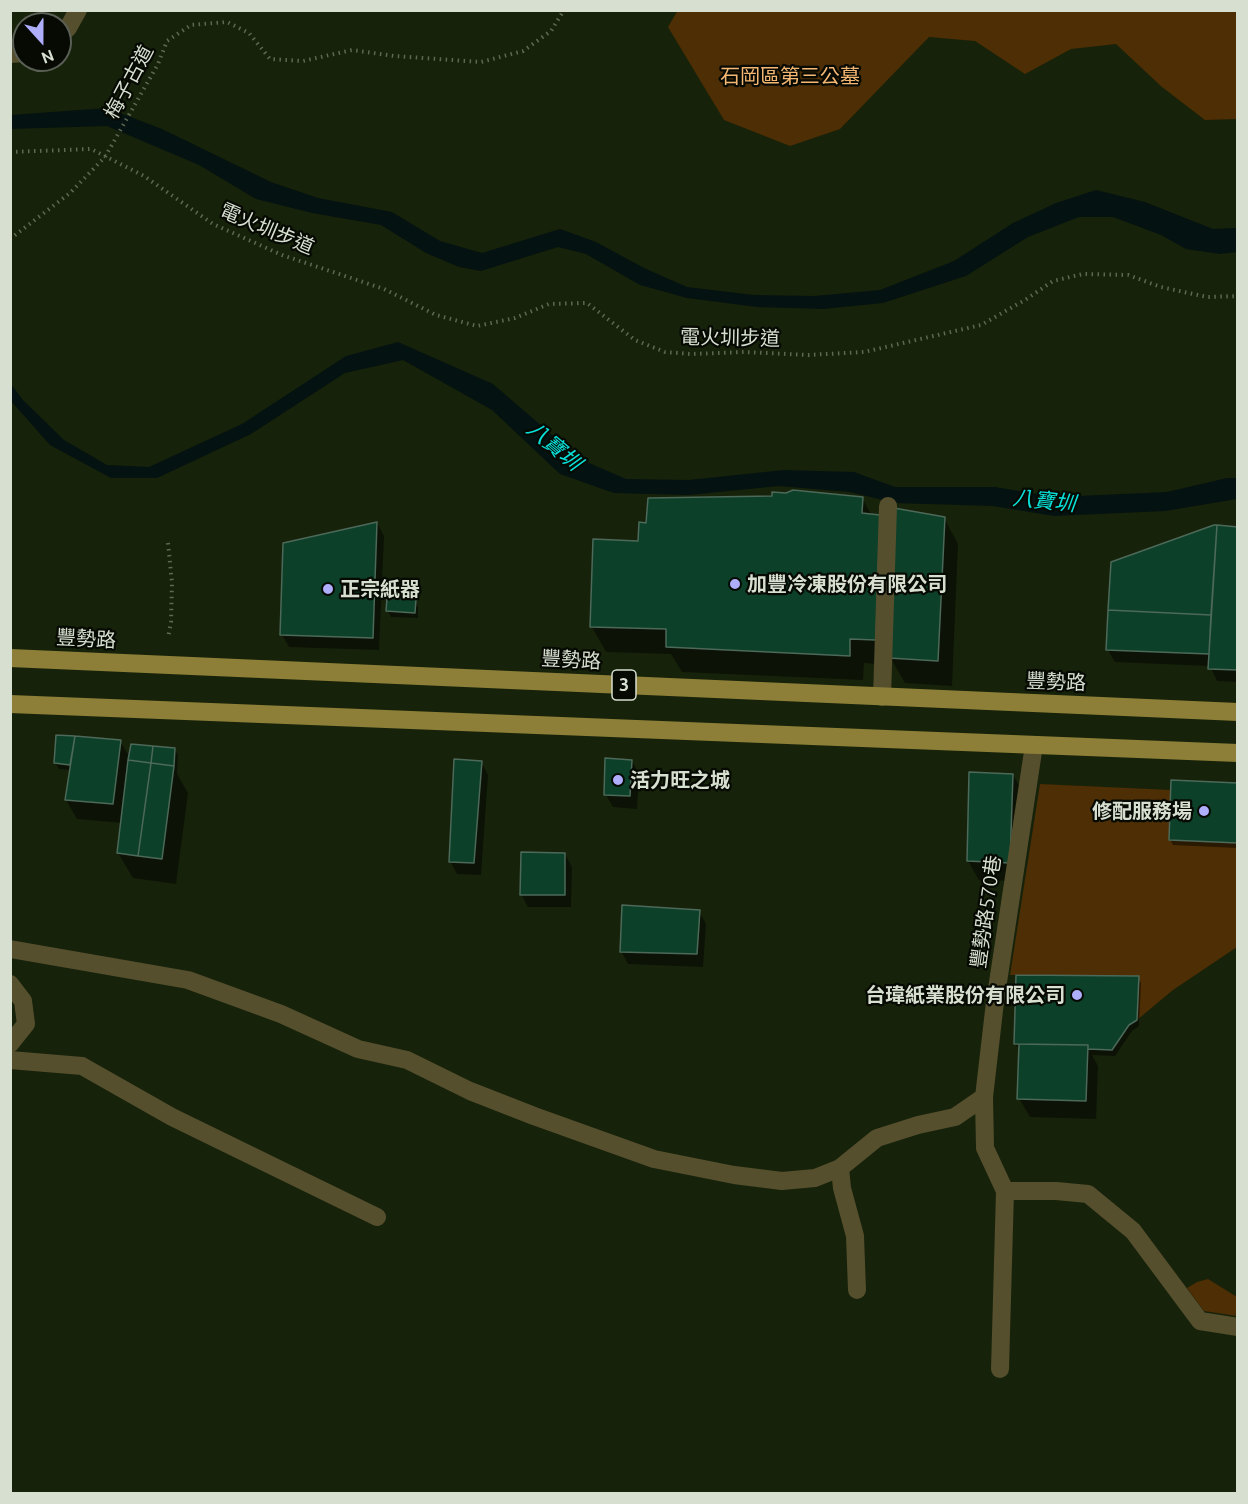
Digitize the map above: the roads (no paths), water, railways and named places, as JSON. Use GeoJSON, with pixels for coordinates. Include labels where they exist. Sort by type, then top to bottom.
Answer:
{"type":"FeatureCollection","features":[{"type":"Feature","properties":{"kind":"main road","name":"豐勢路"},"geometry":{"type":"LineString","coordinates":[[10,658],[1238,712]]}},
{"type":"Feature","properties":{"kind":"main road","name":"3"},"geometry":{"type":"LineString","coordinates":[[10,704],[1238,753]]}},
{"type":"Feature","properties":{"kind":"street"},"geometry":{"type":"LineString","coordinates":[[882,697],[888,506]]}},
{"type":"Feature","properties":{"kind":"street","name":"豐勢路570巷"},"geometry":{"type":"LineString","coordinates":[[1000,1369],[1005,1191],[985,1148],[984,1097],[995,1002],[1034,745]]}},
{"type":"Feature","properties":{"kind":"street"},"geometry":{"type":"LineString","coordinates":[[10,949],[188,980],[281,1014],[358,1049],[407,1060],[470,1091],[512,1108],[654,1159],[734,1175],[782,1181],[815,1178],[840,1168],[877,1138],[918,1125],[955,1117],[984,1097]]}},
{"type":"Feature","properties":{"kind":"street"},"geometry":{"type":"LineString","coordinates":[[10,984],[22,1001],[26,1024],[10,1044]]}},
{"type":"Feature","properties":{"kind":"street"},"geometry":{"type":"LineString","coordinates":[[10,1060],[82,1066],[172,1117],[378,1217]]}},
{"type":"Feature","properties":{"kind":"street"},"geometry":{"type":"LineString","coordinates":[[840,1168],[842,1188],[855,1236],[857,1290]]}},
{"type":"Feature","properties":{"kind":"street"},"geometry":{"type":"LineString","coordinates":[[1005,1191],[1056,1191],[1088,1194],[1133,1231],[1200,1321],[1238,1327]]}},
{"type":"Feature","properties":{"kind":"water"},"geometry":{"type":"Polygon","coordinates":[[[107,108],[162,129],[271,182],[318,198],[392,212],[440,241],[482,253],[560,229],[596,242],[644,268],[687,287],[754,295],[814,296],[880,290],[954,261],[1013,223],[1056,203],[1096,190],[1145,202],[1213,229],[1237,228],[1237,252],[1220,254],[1186,249],[1161,235],[1113,217],[1079,217],[1028,237],[966,276],[883,303],[823,309],[757,307],[687,298],[640,285],[586,254],[558,247],[481,271],[459,267],[426,253],[381,225],[312,213],[256,199],[199,165],[107,126],[11,129],[11,115],[107,108]]]}},
{"type":"Feature","properties":{"kind":"water","name":"八寶圳"},"geometry":{"type":"Polygon","coordinates":[[[398,342],[493,384],[580,459],[626,479],[689,480],[784,470],[854,472],[895,487],[995,487],[1055,497],[1167,492],[1227,478],[1237,478],[1237,499],[1165,511],[1054,516],[993,506],[895,503],[850,492],[779,486],[688,495],[614,493],[560,474],[492,410],[403,360],[345,373],[251,434],[157,478],[111,478],[50,445],[11,401],[10,383],[23,400],[64,440],[107,465],[149,467],[242,424],[346,356],[398,342]]]}},
{"type":"Feature","properties":{"kind":"place","name":"加豐冷凍股份有限公司"},"geometry":{"type":"Point","coordinates":[735,584]}},
{"type":"Feature","properties":{"kind":"place","name":"正宗紙器"},"geometry":{"type":"Point","coordinates":[328,589]}},
{"type":"Feature","properties":{"kind":"place","name":"活力旺之城"},"geometry":{"type":"Point","coordinates":[618,780]}},
{"type":"Feature","properties":{"kind":"place","name":"修配服務場"},"geometry":{"type":"Point","coordinates":[1204,811]}},
{"type":"Feature","properties":{"kind":"place","name":"台瑋紙業股份有限公司"},"geometry":{"type":"Point","coordinates":[1077,995]}},
{"type":"Feature","properties":{"kind":"park label","name":"石岡區第三公墓"},"geometry":{"type":"Point","coordinates":[790,76]}}]}
